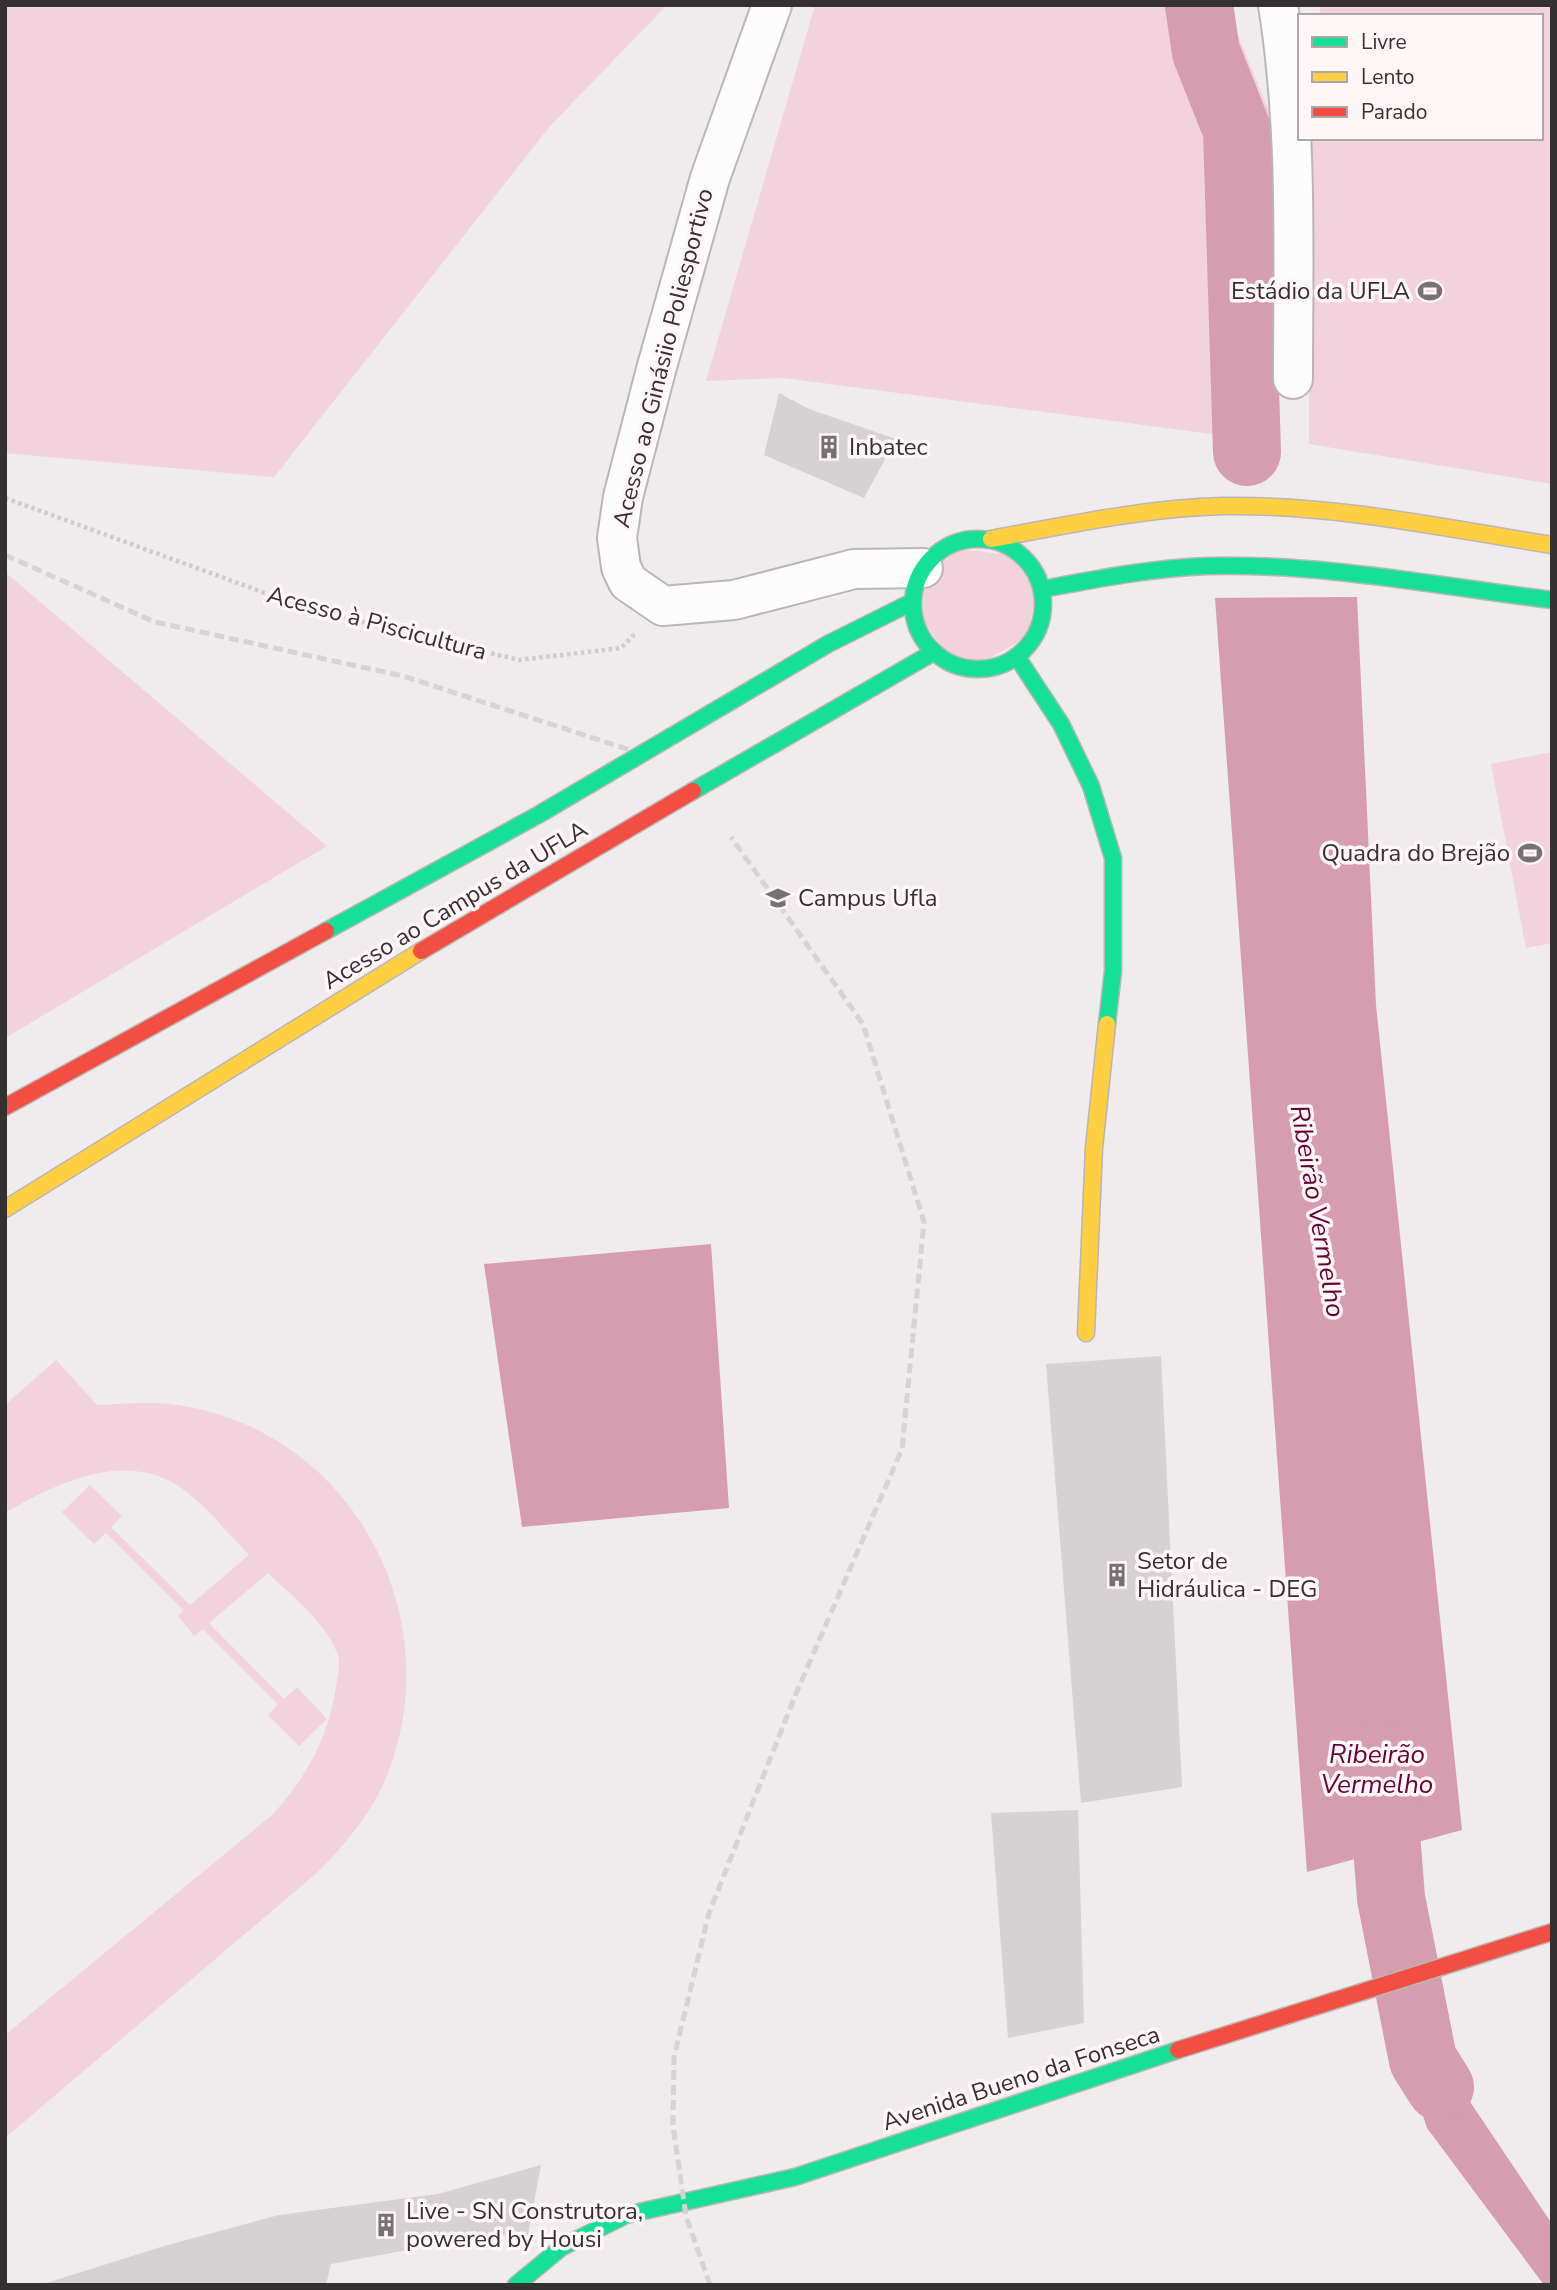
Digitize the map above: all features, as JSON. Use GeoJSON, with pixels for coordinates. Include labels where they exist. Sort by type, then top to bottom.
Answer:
{"type":"FeatureCollection","features":[{"type":"Feature","properties":{"kind":"street","name":"Acesso ao Ginásiio Poliesportivo"},"geometry":{"type":"LineString","coordinates":[[663,606],[628,582],[621,567],[617,538],[623,497],[710,178],[772,5]]}},
{"type":"Feature","properties":{"kind":"street"},"geometry":{"type":"LineString","coordinates":[[1278,5],[1288,66],[1294,144],[1293,379]]}},
{"type":"Feature","properties":{"kind":"street"},"geometry":{"type":"LineString","coordinates":[[990,539],[1009,545],[1024,557],[1036,572],[1043,590],[1044,609],[1040,627],[1031,644],[1017,657],[997,667],[974,670],[953,664],[934,652],[915,622],[917,585],[936,554],[952,543],[990,539],[1108,517],[1197,509],[1259,507],[1423,525],[1552,545]]}},
{"type":"Feature","properties":{"kind":"street"},"geometry":{"type":"LineString","coordinates":[[1043,590],[1129,573],[1226,566],[1344,575],[1552,600]]}},
{"type":"Feature","properties":{"kind":"street"},"geometry":{"type":"LineString","coordinates":[[663,606],[734,600],[854,569],[917,585]]}},
{"type":"Feature","properties":{"kind":"street","name":"Acesso ao Campus da UFLA"},"geometry":{"type":"LineString","coordinates":[[5,1107],[538,815],[828,644],[917,585]]}},
{"type":"Feature","properties":{"kind":"street","name":"Acesso ao Campus da UFLA"},"geometry":{"type":"LineString","coordinates":[[5,1209],[274,1039],[581,856],[731,772],[934,652]]}},
{"type":"Feature","properties":{"kind":"street"},"geometry":{"type":"LineString","coordinates":[[1017,657],[1061,724],[1091,786],[1113,858],[1113,971],[1094,1147],[1086,1333]]}},
{"type":"Feature","properties":{"kind":"street","name":"Avenida Bueno da Fonseca"},"geometry":{"type":"LineString","coordinates":[[516,2285],[562,2247],[626,2215],[795,2177],[1290,2013],[1552,1932]]}},
{"type":"Feature","properties":{"kind":"path","name":"Acesso à Piscicultura"},"geometry":{"type":"LineString","coordinates":[[5,498],[309,609],[519,660],[621,648],[663,606]]}},
{"type":"Feature","properties":{"kind":"shaded area"},"geometry":{"type":"Polygon","coordinates":[[[5,5],[667,5],[550,126],[274,477],[5,453],[5,5]]]}},
{"type":"Feature","properties":{"kind":"shaded area"},"geometry":{"type":"Polygon","coordinates":[[[815,5],[1225,5],[1273,120],[1250,439],[784,378],[706,381],[815,5]]]}},
{"type":"Feature","properties":{"kind":"shaded area","name":"Estádio da UFLA"},"geometry":{"type":"Polygon","coordinates":[[[1321,5],[1552,5],[1552,484],[1309,444],[1309,140],[1543,140],[1543,14],[1319,14],[1321,5]]]}},
{"type":"Feature","properties":{"kind":"shaded area"},"geometry":{"type":"Polygon","coordinates":[[[959,549],[1011,555],[1036,590],[1028,636],[983,662],[947,654],[922,619],[925,577],[959,549]]]}},
{"type":"Feature","properties":{"kind":"shaded area"},"geometry":{"type":"Polygon","coordinates":[[[5,572],[327,846],[5,1038],[5,572]]]}},
{"type":"Feature","properties":{"kind":"shaded area","name":"Quadra do Brejão"},"geometry":{"type":"Polygon","coordinates":[[[1552,752],[1552,943],[1526,948],[1491,764],[1552,752]]]}},
{"type":"Feature","properties":{"kind":"shaded area"},"geometry":{"type":"Polygon","coordinates":[[[56,1360],[97,1405],[177,1405],[238,1421],[291,1450],[335,1489],[370,1537],[393,1591],[405,1649],[404,1710],[389,1770],[376,1798],[360,1824],[320,1870],[5,2138],[5,2035],[272,1815],[296,1786],[314,1756],[328,1723],[339,1666],[338,1655],[325,1631],[268,1573],[209,1623],[284,1699],[297,1687],[327,1719],[299,1746],[268,1715],[278,1704],[203,1629],[194,1636],[178,1616],[183,1610],[106,1533],[94,1544],[62,1512],[90,1485],[122,1516],[111,1527],[190,1605],[249,1555],[189,1494],[158,1476],[136,1471],[91,1475],[46,1491],[5,1513],[5,1405],[56,1360]]]}},
{"type":"Feature","properties":{"kind":"water","name":"Ribeirão Vermelho"},"geometry":{"type":"Polygon","coordinates":[[[1357,597],[1376,1005],[1462,1830],[1307,1872],[1215,598],[1357,597]]]}},
{"type":"Feature","properties":{"kind":"water"},"geometry":{"type":"Polygon","coordinates":[[[711,1244],[729,1508],[522,1527],[484,1264],[711,1244]]]}},
{"type":"Feature","properties":{"kind":"water"},"geometry":{"type":"Polygon","coordinates":[[[1432,1991],[1450,2072],[1552,2224],[1552,2285],[1544,2285],[1427,2128],[1388,2007],[1432,1991]]]}},
{"type":"Feature","properties":{"kind":"building","name":"Inbatec"},"geometry":{"type":"Polygon","coordinates":[[[779,393],[809,409],[896,439],[864,498],[764,455],[779,393]]]}},
{"type":"Feature","properties":{"kind":"building","name":"Setor de Hidráulica - DEG"},"geometry":{"type":"Polygon","coordinates":[[[1161,1356],[1182,1787],[1081,1803],[1046,1364],[1161,1356]]]}},
{"type":"Feature","properties":{"kind":"building"},"geometry":{"type":"Polygon","coordinates":[[[1078,1810],[1084,2023],[1008,2038],[991,1813],[1078,1810]]]}},
{"type":"Feature","properties":{"kind":"building","name":"Live - SN Construtora, powered by Housi"},"geometry":{"type":"Polygon","coordinates":[[[541,2165],[528,2235],[485,2236],[331,2264],[326,2285],[40,2285],[164,2246],[279,2215],[438,2194],[541,2165]]]}},
{"type":"Feature","properties":{"kind":"waterway","name":"Ribeirão Vermelho"},"geometry":{"type":"LineString","coordinates":[[1199,5],[1206,52],[1237,130],[1247,452]]}},
{"type":"Feature","properties":{"kind":"waterway","name":"Ribeirão Vermelho"},"geometry":{"type":"LineString","coordinates":[[1380,1757],[1391,1898],[1423,2060],[1440,2087]]}},
{"type":"Feature","properties":{"kind":"railway"},"geometry":{"type":"LineString","coordinates":[[5,555],[155,622],[403,676],[633,751]]}},
{"type":"Feature","properties":{"kind":"railway"},"geometry":{"type":"LineString","coordinates":[[710,2285],[686,2216],[673,2126],[674,2057],[709,1913],[795,1696],[902,1449],[924,1222],[863,1024],[731,837]]}},
{"type":"Feature","properties":{"kind":"traffic: fast"},"geometry":{"type":"LineString","coordinates":[[978,539],[1003,544],[1024,558],[1038,579],[1043,604],[1038,629],[1024,650],[1003,664],[978,669],[953,664],[932,650],[918,629],[913,604],[918,579],[932,558],[953,544],[978,539]]}},
{"type":"Feature","properties":{"kind":"traffic: fast"},"geometry":{"type":"LineString","coordinates":[[1043,589],[1166,569],[1250,566],[1337,572],[1552,600]]}},
{"type":"Feature","properties":{"kind":"traffic: fast"},"geometry":{"type":"LineString","coordinates":[[326,931],[538,815],[828,644],[912,602]]}},
{"type":"Feature","properties":{"kind":"traffic: fast"},"geometry":{"type":"LineString","coordinates":[[693,791],[934,652]]}},
{"type":"Feature","properties":{"kind":"traffic: fast"},"geometry":{"type":"LineString","coordinates":[[1017,657],[1061,724],[1091,786],[1113,858],[1113,971],[1107,1024]]}},
{"type":"Feature","properties":{"kind":"traffic: fast"},"geometry":{"type":"LineString","coordinates":[[516,2285],[562,2247],[626,2215],[795,2177],[1178,2050]]}},
{"type":"Feature","properties":{"kind":"traffic: slow"},"geometry":{"type":"LineString","coordinates":[[991,539],[1165,510],[1264,506],[1388,518],[1552,545]]}},
{"type":"Feature","properties":{"kind":"traffic: slow"},"geometry":{"type":"LineString","coordinates":[[5,1209],[421,951]]}},
{"type":"Feature","properties":{"kind":"traffic: slow"},"geometry":{"type":"LineString","coordinates":[[1086,1333],[1094,1148],[1107,1024]]}},
{"type":"Feature","properties":{"kind":"traffic: jam"},"geometry":{"type":"LineString","coordinates":[[421,951],[693,791]]}},
{"type":"Feature","properties":{"kind":"traffic: jam"},"geometry":{"type":"LineString","coordinates":[[5,1107],[326,931]]}},
{"type":"Feature","properties":{"kind":"traffic: jam"},"geometry":{"type":"LineString","coordinates":[[1178,2050],[1552,1932]]}},
{"type":"Feature","properties":{"kind":"place","name":"Estádio da UFLA"},"geometry":{"type":"Point","coordinates":[1430,291]}},
{"type":"Feature","properties":{"kind":"place","name":"Inbatec"},"geometry":{"type":"Point","coordinates":[829,447]}},
{"type":"Feature","properties":{"kind":"place","name":"Quadra do Brejão"},"geometry":{"type":"Point","coordinates":[1530,853]}},
{"type":"Feature","properties":{"kind":"place","name":"Campus Ufla"},"geometry":{"type":"Point","coordinates":[778,898]}},
{"type":"Feature","properties":{"kind":"place","name":"Setor de Hidráulica - DEG"},"geometry":{"type":"Point","coordinates":[1117,1575]}},
{"type":"Feature","properties":{"kind":"place","name":"Live - SN Construtora, powered by Housi"},"geometry":{"type":"Point","coordinates":[386,2225]}}]}
